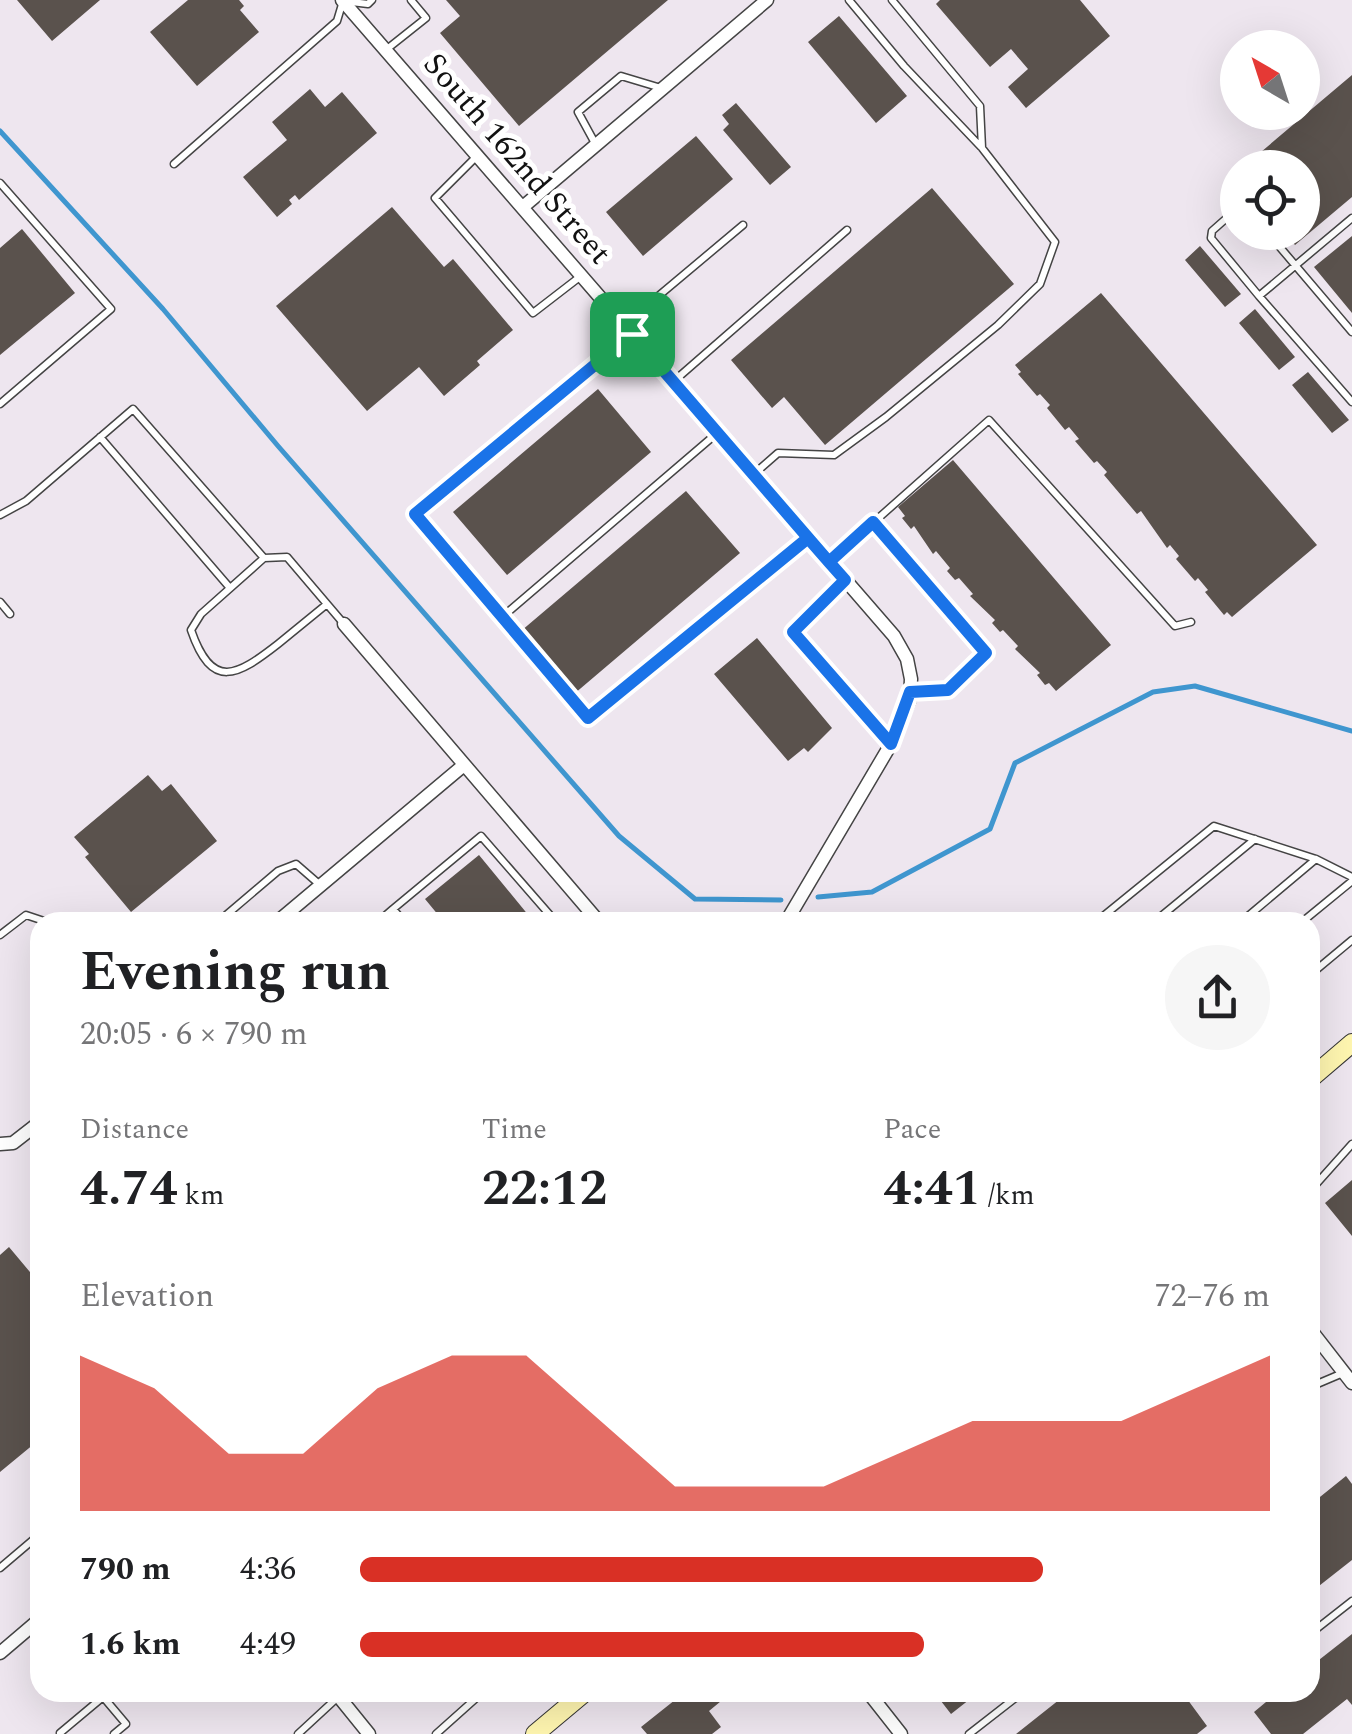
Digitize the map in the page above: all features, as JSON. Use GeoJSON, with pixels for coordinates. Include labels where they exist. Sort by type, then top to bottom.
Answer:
{"type":"FeatureCollection","features":[{"type":"Feature","properties":{"kind":"main road"},"geometry":{"type":"LineString","coordinates":[[1320,1070],[1352,1043]]}},
{"type":"Feature","properties":{"kind":"main road"},"geometry":{"type":"LineString","coordinates":[[536,1734],[573,1702]]}},
{"type":"Feature","properties":{"kind":"street"},"geometry":{"type":"LineString","coordinates":[[524,206],[766,0]]}},
{"type":"Feature","properties":{"kind":"street","name":"South 162nd Street"},"geometry":{"type":"LineString","coordinates":[[343,1],[900,644],[911,685]]}},
{"type":"Feature","properties":{"kind":"street"},"geometry":{"type":"LineString","coordinates":[[344,624],[591,912]]}},
{"type":"Feature","properties":{"kind":"street"},"geometry":{"type":"LineString","coordinates":[[792,912],[891,744],[911,685]]}},
{"type":"Feature","properties":{"kind":"street"},"geometry":{"type":"LineString","coordinates":[[289,912],[464,765]]}},
{"type":"Feature","properties":{"kind":"street"},"geometry":{"type":"LineString","coordinates":[[0,1144],[13,1143],[30,1130]]}},
{"type":"Feature","properties":{"kind":"street"},"geometry":{"type":"LineString","coordinates":[[1320,1342],[1348,1378]]}},
{"type":"Feature","properties":{"kind":"street"},"geometry":{"type":"LineString","coordinates":[[0,1653],[30,1628]]}},
{"type":"Feature","properties":{"kind":"street"},"geometry":{"type":"LineString","coordinates":[[343,1702],[370,1734]]}},
{"type":"Feature","properties":{"kind":"street"},"geometry":{"type":"LineString","coordinates":[[876,1702],[901,1734]]}},
{"type":"Feature","properties":{"kind":"lane"},"geometry":{"type":"LineString","coordinates":[[174,164],[337,22],[343,1],[368,4],[372,0]]}},
{"type":"Feature","properties":{"kind":"lane"},"geometry":{"type":"LineString","coordinates":[[388,49],[426,18],[411,0]]}},
{"type":"Feature","properties":{"kind":"lane"},"geometry":{"type":"LineString","coordinates":[[754,474],[778,452],[834,455],[886,417],[998,325],[1040,284],[1055,242],[982,148],[904,66],[849,0]]}},
{"type":"Feature","properties":{"kind":"lane"},"geometry":{"type":"LineString","coordinates":[[892,0],[980,106],[982,148]]}},
{"type":"Feature","properties":{"kind":"lane"},"geometry":{"type":"LineString","coordinates":[[596,145],[578,112],[621,76],[662,88]]}},
{"type":"Feature","properties":{"kind":"lane"},"geometry":{"type":"LineString","coordinates":[[479,154],[434,198],[533,313],[582,275]]}},
{"type":"Feature","properties":{"kind":"lane"},"geometry":{"type":"LineString","coordinates":[[0,182],[111,309],[0,404]]}},
{"type":"Feature","properties":{"kind":"lane"},"geometry":{"type":"LineString","coordinates":[[0,204],[11,195]]}},
{"type":"Feature","properties":{"kind":"lane"},"geometry":{"type":"LineString","coordinates":[[1260,296],[1352,218]]}},
{"type":"Feature","properties":{"kind":"lane"},"geometry":{"type":"LineString","coordinates":[[1220,223],[1212,230],[1211,238],[1220,249]]}},
{"type":"Feature","properties":{"kind":"lane"},"geometry":{"type":"LineString","coordinates":[[743,225],[415,514],[588,718],[808,538]]}},
{"type":"Feature","properties":{"kind":"lane"},"geometry":{"type":"LineString","coordinates":[[674,382],[847,230]]}},
{"type":"Feature","properties":{"kind":"lane"},"geometry":{"type":"LineString","coordinates":[[1221,250],[1352,402]]}},
{"type":"Feature","properties":{"kind":"lane"},"geometry":{"type":"LineString","coordinates":[[1282,250],[1352,332]]}},
{"type":"Feature","properties":{"kind":"lane"},"geometry":{"type":"LineString","coordinates":[[0,516],[26,500],[132,409],[264,558]]}},
{"type":"Feature","properties":{"kind":"lane"},"geometry":{"type":"LineString","coordinates":[[829,562],[989,420],[1175,626],[1192,622]]}},
{"type":"Feature","properties":{"kind":"lane"},"geometry":{"type":"LineString","coordinates":[[501,618],[718,433]]}},
{"type":"Feature","properties":{"kind":"lane"},"geometry":{"type":"LineString","coordinates":[[100,437],[230,588]]}},
{"type":"Feature","properties":{"kind":"lane"},"geometry":{"type":"LineString","coordinates":[[873,522],[986,653],[948,690],[911,685]]}},
{"type":"Feature","properties":{"kind":"lane"},"geometry":{"type":"LineString","coordinates":[[328,604],[248,668],[231,673],[214,668],[198,650],[191,630],[200,614],[264,558],[286,557],[328,604],[344,624]]}},
{"type":"Feature","properties":{"kind":"lane"},"geometry":{"type":"LineString","coordinates":[[845,580],[793,632],[891,744]]}},
{"type":"Feature","properties":{"kind":"lane"},"geometry":{"type":"LineString","coordinates":[[0,602],[10,614]]}},
{"type":"Feature","properties":{"kind":"lane"},"geometry":{"type":"LineString","coordinates":[[1108,912],[1214,826],[1316,859],[1352,879],[1314,912]]}},
{"type":"Feature","properties":{"kind":"lane"},"geometry":{"type":"LineString","coordinates":[[390,912],[481,836],[547,912]]}},
{"type":"Feature","properties":{"kind":"lane"},"geometry":{"type":"LineString","coordinates":[[1166,912],[1254,839]]}},
{"type":"Feature","properties":{"kind":"lane"},"geometry":{"type":"LineString","coordinates":[[1253,912],[1316,859]]}},
{"type":"Feature","properties":{"kind":"lane"},"geometry":{"type":"LineString","coordinates":[[230,912],[278,871],[296,864],[321,886]]}},
{"type":"Feature","properties":{"kind":"lane"},"geometry":{"type":"LineString","coordinates":[[0,935],[26,915],[30,916]]}},
{"type":"Feature","properties":{"kind":"lane"},"geometry":{"type":"LineString","coordinates":[[1320,967],[1352,940]]}},
{"type":"Feature","properties":{"kind":"lane"},"geometry":{"type":"LineString","coordinates":[[1320,1180],[1352,1144]]}},
{"type":"Feature","properties":{"kind":"lane"},"geometry":{"type":"LineString","coordinates":[[1320,1385],[1348,1378]]}},
{"type":"Feature","properties":{"kind":"lane"},"geometry":{"type":"LineString","coordinates":[[1,1566],[30,1542]]}},
{"type":"Feature","properties":{"kind":"lane"},"geometry":{"type":"LineString","coordinates":[[1320,1626],[1352,1600]]}},
{"type":"Feature","properties":{"kind":"lane"},"geometry":{"type":"LineString","coordinates":[[60,1733],[93,1702]]}},
{"type":"Feature","properties":{"kind":"lane"},"geometry":{"type":"LineString","coordinates":[[107,1702],[126,1724],[114,1734]]}},
{"type":"Feature","properties":{"kind":"lane"},"geometry":{"type":"LineString","coordinates":[[298,1734],[330,1702]]}},
{"type":"Feature","properties":{"kind":"lane"},"geometry":{"type":"LineString","coordinates":[[436,1734],[471,1702]]}},
{"type":"Feature","properties":{"kind":"lane"},"geometry":{"type":"LineString","coordinates":[[969,1734],[1010,1702]]}},
{"type":"Feature","properties":{"kind":"shaded area"},"geometry":{"type":"Polygon","coordinates":[[[0,0],[1352,0],[1352,1734],[0,1734],[0,0]]]}},
{"type":"Feature","properties":{"kind":"building"},"geometry":{"type":"Polygon","coordinates":[[[17,0],[100,0],[52,41],[17,0]]]}},
{"type":"Feature","properties":{"kind":"building"},"geometry":{"type":"Polygon","coordinates":[[[188,0],[239,0],[244,6],[240,10],[259,32],[197,86],[150,32],[188,0]]]}},
{"type":"Feature","properties":{"kind":"building"},"geometry":{"type":"Polygon","coordinates":[[[446,0],[668,0],[519,126],[440,33],[460,16],[446,0]]]}},
{"type":"Feature","properties":{"kind":"building"},"geometry":{"type":"Polygon","coordinates":[[[940,0],[1080,0],[1110,36],[1026,108],[1008,87],[1028,69],[1011,49],[990,67],[936,4],[940,0]]]}},
{"type":"Feature","properties":{"kind":"building"},"geometry":{"type":"Polygon","coordinates":[[[839,16],[907,96],[876,123],[808,42],[839,16]]]}},
{"type":"Feature","properties":{"kind":"building"},"geometry":{"type":"Polygon","coordinates":[[[1352,75],[1352,197],[1320,224],[1320,150],[1263,150],[1287,130],[1320,130],[1320,102],[1352,75]]]}},
{"type":"Feature","properties":{"kind":"building"},"geometry":{"type":"Polygon","coordinates":[[[310,89],[325,107],[342,92],[377,133],[299,200],[295,195],[289,200],[292,204],[277,217],[243,177],[287,140],[272,122],[310,89]]]}},
{"type":"Feature","properties":{"kind":"building"},"geometry":{"type":"Polygon","coordinates":[[[736,103],[791,167],[770,185],[723,130],[729,124],[722,115],[736,103]]]}},
{"type":"Feature","properties":{"kind":"building"},"geometry":{"type":"Polygon","coordinates":[[[696,136],[733,179],[643,256],[606,212],[696,136]]]}},
{"type":"Feature","properties":{"kind":"building"},"geometry":{"type":"Polygon","coordinates":[[[932,188],[1014,284],[825,445],[784,397],[772,408],[731,360],[932,188]]]}},
{"type":"Feature","properties":{"kind":"building"},"geometry":{"type":"Polygon","coordinates":[[[392,207],[444,267],[453,259],[513,330],[444,396],[419,367],[367,411],[276,306],[392,207]]]}},
{"type":"Feature","properties":{"kind":"building"},"geometry":{"type":"Polygon","coordinates":[[[22,229],[75,293],[0,355],[0,248],[22,229]]]}},
{"type":"Feature","properties":{"kind":"building"},"geometry":{"type":"Polygon","coordinates":[[[1352,236],[1352,313],[1314,267],[1352,236]]]}},
{"type":"Feature","properties":{"kind":"building"},"geometry":{"type":"Polygon","coordinates":[[[1200,246],[1241,294],[1225,307],[1185,260],[1200,246]]]}},
{"type":"Feature","properties":{"kind":"building"},"geometry":{"type":"Polygon","coordinates":[[[1101,293],[1317,545],[1232,617],[1227,612],[1224,615],[1205,592],[1208,590],[1176,559],[1179,556],[1170,545],[1167,548],[1141,511],[1137,514],[1104,475],[1107,472],[1075,441],[1079,439],[1069,427],[1065,430],[1047,408],[1050,405],[1018,374],[1021,372],[1015,365],[1101,293]]]}},
{"type":"Feature","properties":{"kind":"building"},"geometry":{"type":"Polygon","coordinates":[[[1255,309],[1295,357],[1279,370],[1239,323],[1255,309]]]}},
{"type":"Feature","properties":{"kind":"building"},"geometry":{"type":"Polygon","coordinates":[[[1308,372],[1349,420],[1332,433],[1292,385],[1308,372]]]}},
{"type":"Feature","properties":{"kind":"building"},"geometry":{"type":"Polygon","coordinates":[[[598,389],[651,452],[507,575],[453,512],[598,389]]]}},
{"type":"Feature","properties":{"kind":"building"},"geometry":{"type":"Polygon","coordinates":[[[953,460],[1111,645],[1056,691],[1049,683],[1045,685],[1037,675],[1040,673],[1015,649],[1018,646],[1003,630],[1000,632],[992,623],[995,620],[970,596],[973,594],[959,578],[955,580],[936,551],[933,554],[914,526],[911,529],[902,518],[905,516],[898,507],[953,460]]]}},
{"type":"Feature","properties":{"kind":"building"},"geometry":{"type":"Polygon","coordinates":[[[686,491],[740,553],[574,694],[521,631],[686,491]]]}},
{"type":"Feature","properties":{"kind":"building"},"geometry":{"type":"Polygon","coordinates":[[[757,638],[832,728],[808,752],[804,748],[788,761],[714,674],[757,638]]]}},
{"type":"Feature","properties":{"kind":"building"},"geometry":{"type":"Polygon","coordinates":[[[148,775],[162,791],[171,784],[217,841],[131,912],[85,857],[89,854],[74,837],[148,775]]]}},
{"type":"Feature","properties":{"kind":"building"},"geometry":{"type":"Polygon","coordinates":[[[479,855],[526,912],[436,912],[425,899],[479,855]]]}},
{"type":"Feature","properties":{"kind":"building"},"geometry":{"type":"Polygon","coordinates":[[[1352,1180],[1352,1236],[1325,1203],[1352,1180]]]}},
{"type":"Feature","properties":{"kind":"building"},"geometry":{"type":"Polygon","coordinates":[[[9,1247],[30,1272],[30,1447],[0,1472],[0,1255],[9,1247]]]}},
{"type":"Feature","properties":{"kind":"building"},"geometry":{"type":"Polygon","coordinates":[[[1346,1476],[1352,1484],[1352,1560],[1320,1585],[1320,1497],[1346,1476]]]}},
{"type":"Feature","properties":{"kind":"building"},"geometry":{"type":"Polygon","coordinates":[[[1352,1634],[1352,1705],[1347,1699],[1303,1734],[1271,1734],[1254,1712],[1266,1702],[1320,1702],[1320,1659],[1352,1634]]]}},
{"type":"Feature","properties":{"kind":"building"},"geometry":{"type":"Polygon","coordinates":[[[672,1702],[720,1702],[709,1711],[721,1727],[712,1734],[647,1734],[641,1727],[672,1702]]]}},
{"type":"Feature","properties":{"kind":"building"},"geometry":{"type":"Polygon","coordinates":[[[942,1702],[966,1702],[951,1714],[942,1702]]]}},
{"type":"Feature","properties":{"kind":"building"},"geometry":{"type":"Polygon","coordinates":[[[1056,1702],[1189,1702],[1207,1726],[1197,1734],[1016,1734],[1056,1702]]]}},
{"type":"Feature","properties":{"kind":"waterway"},"geometry":{"type":"LineString","coordinates":[[0,131],[163,309],[619,836],[695,899],[781,900]]}},
{"type":"Feature","properties":{"kind":"waterway"},"geometry":{"type":"LineString","coordinates":[[818,897],[872,892],[990,829],[1015,763],[1153,692],[1195,686],[1352,731]]}},
{"type":"Feature","properties":{"kind":"route"},"geometry":{"type":"LineString","coordinates":[[632,334],[415,514],[588,718],[808,538],[829,562],[873,522],[986,653],[948,690],[910,692],[891,744],[793,632],[845,580],[829,562],[674,382],[632,334]]}}]}
